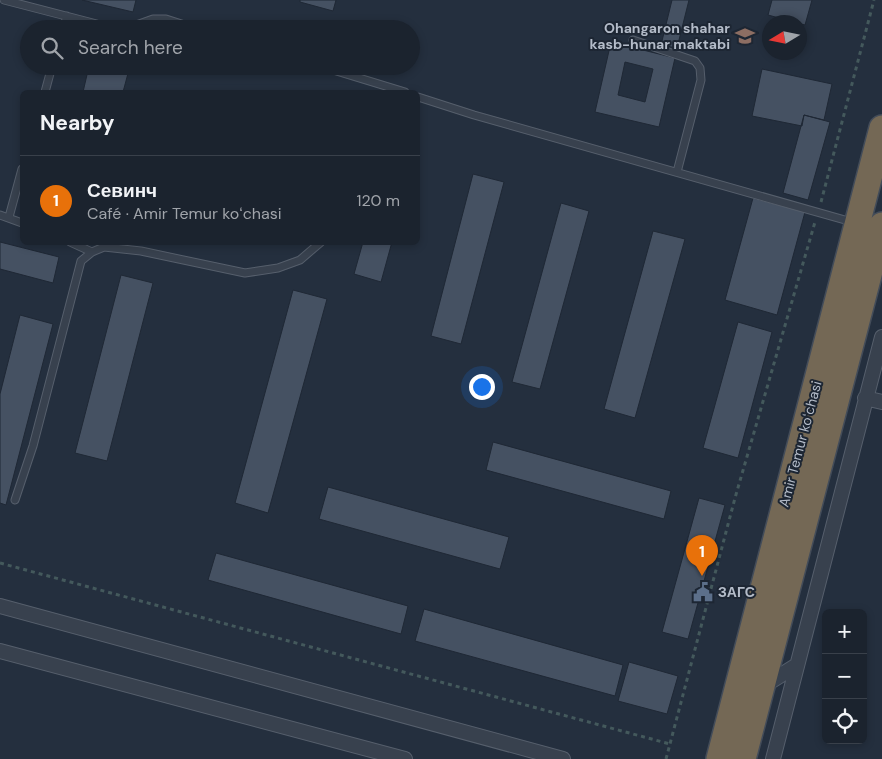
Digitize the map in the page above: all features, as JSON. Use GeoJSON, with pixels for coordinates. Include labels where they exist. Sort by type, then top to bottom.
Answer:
{"type":"FeatureCollection","features":[{"type":"Feature","properties":{"kind":"highway","name":"Amir Temur koʻchasi"},"geometry":{"type":"LineString","coordinates":[[719,759],[882,128]]}},
{"type":"Feature","properties":{"kind":"highway","name":"Amir Temur koʻchasi"},"geometry":{"type":"LineString","coordinates":[[743,759],[882,225]]}},
{"type":"Feature","properties":{"kind":"street"},"geometry":{"type":"LineString","coordinates":[[773,759],[882,337]]}},
{"type":"Feature","properties":{"kind":"street"},"geometry":{"type":"LineString","coordinates":[[866,398],[882,402]]}},
{"type":"Feature","properties":{"kind":"street"},"geometry":{"type":"LineString","coordinates":[[0,606],[563,759]]}},
{"type":"Feature","properties":{"kind":"street"},"geometry":{"type":"LineString","coordinates":[[0,651],[406,759]]}},
{"type":"Feature","properties":{"kind":"street"},"geometry":{"type":"LineString","coordinates":[[761,688],[797,665]]}},
{"type":"Feature","properties":{"kind":"lane"},"geometry":{"type":"LineString","coordinates":[[4,0],[82,20]]}},
{"type":"Feature","properties":{"kind":"lane"},"geometry":{"type":"LineString","coordinates":[[66,20],[67,16]]}},
{"type":"Feature","properties":{"kind":"lane"},"geometry":{"type":"LineString","coordinates":[[150,20],[169,20]]}},
{"type":"Feature","properties":{"kind":"lane"},"geometry":{"type":"LineString","coordinates":[[633,40],[695,61],[700,68],[701,80],[677,172]]}},
{"type":"Feature","properties":{"kind":"lane"},"geometry":{"type":"LineString","coordinates":[[46,90],[50,75]]}},
{"type":"Feature","properties":{"kind":"lane"},"geometry":{"type":"LineString","coordinates":[[345,75],[387,90]]}},
{"type":"Feature","properties":{"kind":"lane"},"geometry":{"type":"LineString","coordinates":[[420,98],[474,115],[857,224]]}},
{"type":"Feature","properties":{"kind":"lane"},"geometry":{"type":"LineString","coordinates":[[8,218],[20,176]]}},
{"type":"Feature","properties":{"kind":"lane"},"geometry":{"type":"LineString","coordinates":[[0,215],[20,222]]}},
{"type":"Feature","properties":{"kind":"lane"},"geometry":{"type":"LineString","coordinates":[[77,245],[92,252]]}},
{"type":"Feature","properties":{"kind":"lane"},"geometry":{"type":"LineString","coordinates":[[15,500],[33,446],[81,261],[92,252],[104,247],[141,251],[245,273],[278,268],[300,260],[318,245]]}},
{"type":"Feature","properties":{"kind":"path"},"geometry":{"type":"LineString","coordinates":[[666,759],[735,498],[818,212],[874,0]]}},
{"type":"Feature","properties":{"kind":"path"},"geometry":{"type":"LineString","coordinates":[[0,563],[670,744]]}},
{"type":"Feature","properties":{"kind":"building"},"geometry":{"type":"Polygon","coordinates":[[[82,0],[136,0],[133,12],[82,0]]]}},
{"type":"Feature","properties":{"kind":"building"},"geometry":{"type":"Polygon","coordinates":[[[300,0],[336,0],[333,11],[300,2],[300,0]]]}},
{"type":"Feature","properties":{"kind":"building"},"geometry":{"type":"Polygon","coordinates":[[[672,0],[689,0],[677,48],[661,45],[672,0]]]}},
{"type":"Feature","properties":{"kind":"building"},"geometry":{"type":"Polygon","coordinates":[[[772,0],[812,0],[807,18],[807,15],[768,15],[772,0]]]}},
{"type":"Feature","properties":{"kind":"building"},"geometry":{"type":"Polygon","coordinates":[[[611,42],[675,58],[659,127],[595,112],[611,42]],[[625,62],[618,95],[645,102],[653,69],[625,62]]]}},
{"type":"Feature","properties":{"kind":"building"},"geometry":{"type":"Polygon","coordinates":[[[762,69],[832,84],[824,120],[804,115],[802,126],[752,116],[762,69]]]}},
{"type":"Feature","properties":{"kind":"building"},"geometry":{"type":"Polygon","coordinates":[[[87,75],[128,75],[124,90],[83,90],[87,75]]]}},
{"type":"Feature","properties":{"kind":"building"},"geometry":{"type":"Polygon","coordinates":[[[804,115],[830,122],[808,200],[783,193],[804,115]]]}},
{"type":"Feature","properties":{"kind":"building"},"geometry":{"type":"Polygon","coordinates":[[[473,174],[504,182],[461,344],[431,336],[473,174]]]}},
{"type":"Feature","properties":{"kind":"building"},"geometry":{"type":"Polygon","coordinates":[[[753,198],[805,212],[777,315],[725,300],[753,198]]]}},
{"type":"Feature","properties":{"kind":"building"},"geometry":{"type":"Polygon","coordinates":[[[561,203],[589,211],[540,389],[512,382],[561,203]]]}},
{"type":"Feature","properties":{"kind":"building"},"geometry":{"type":"Polygon","coordinates":[[[653,231],[685,239],[635,418],[604,409],[653,231]]]}},
{"type":"Feature","properties":{"kind":"building"},"geometry":{"type":"Polygon","coordinates":[[[0,242],[59,257],[53,283],[0,269],[0,242]]]}},
{"type":"Feature","properties":{"kind":"building"},"geometry":{"type":"Polygon","coordinates":[[[362,245],[391,245],[381,282],[354,274],[362,245]]]}},
{"type":"Feature","properties":{"kind":"building"},"geometry":{"type":"Polygon","coordinates":[[[121,275],[153,283],[107,461],[75,453],[121,275]]]}},
{"type":"Feature","properties":{"kind":"building"},"geometry":{"type":"Polygon","coordinates":[[[293,290],[327,299],[268,513],[235,503],[293,290]]]}},
{"type":"Feature","properties":{"kind":"building"},"geometry":{"type":"Polygon","coordinates":[[[20,315],[53,324],[6,505],[0,503],[0,394],[20,315]]]}},
{"type":"Feature","properties":{"kind":"building"},"geometry":{"type":"Polygon","coordinates":[[[738,322],[772,332],[738,458],[703,448],[738,322]]]}},
{"type":"Feature","properties":{"kind":"building"},"geometry":{"type":"Polygon","coordinates":[[[493,442],[671,491],[664,519],[486,470],[493,442]]]}},
{"type":"Feature","properties":{"kind":"building"},"geometry":{"type":"Polygon","coordinates":[[[328,487],[509,537],[500,569],[319,519],[328,487]]]}},
{"type":"Feature","properties":{"kind":"building"},"geometry":{"type":"Polygon","coordinates":[[[699,498],[725,505],[688,639],[662,632],[699,498]]]}},
{"type":"Feature","properties":{"kind":"building"},"geometry":{"type":"Polygon","coordinates":[[[216,553],[408,606],[401,634],[208,580],[216,553]]]}},
{"type":"Feature","properties":{"kind":"building"},"geometry":{"type":"Polygon","coordinates":[[[424,609],[623,665],[615,696],[415,641],[424,609]]]}},
{"type":"Feature","properties":{"kind":"building"},"geometry":{"type":"Polygon","coordinates":[[[629,662],[678,676],[667,714],[618,701],[629,662]]]}},
{"type":"Feature","properties":{"kind":"place","name":"Ohangaron shahar kasb-hunar maktabi"},"geometry":{"type":"Point","coordinates":[745,36]}},
{"type":"Feature","properties":{"kind":"place","name":"Севинч"},"geometry":{"type":"Point","coordinates":[702,576]}},
{"type":"Feature","properties":{"kind":"place","name":"ЗАГС"},"geometry":{"type":"Point","coordinates":[703,592]}}]}
